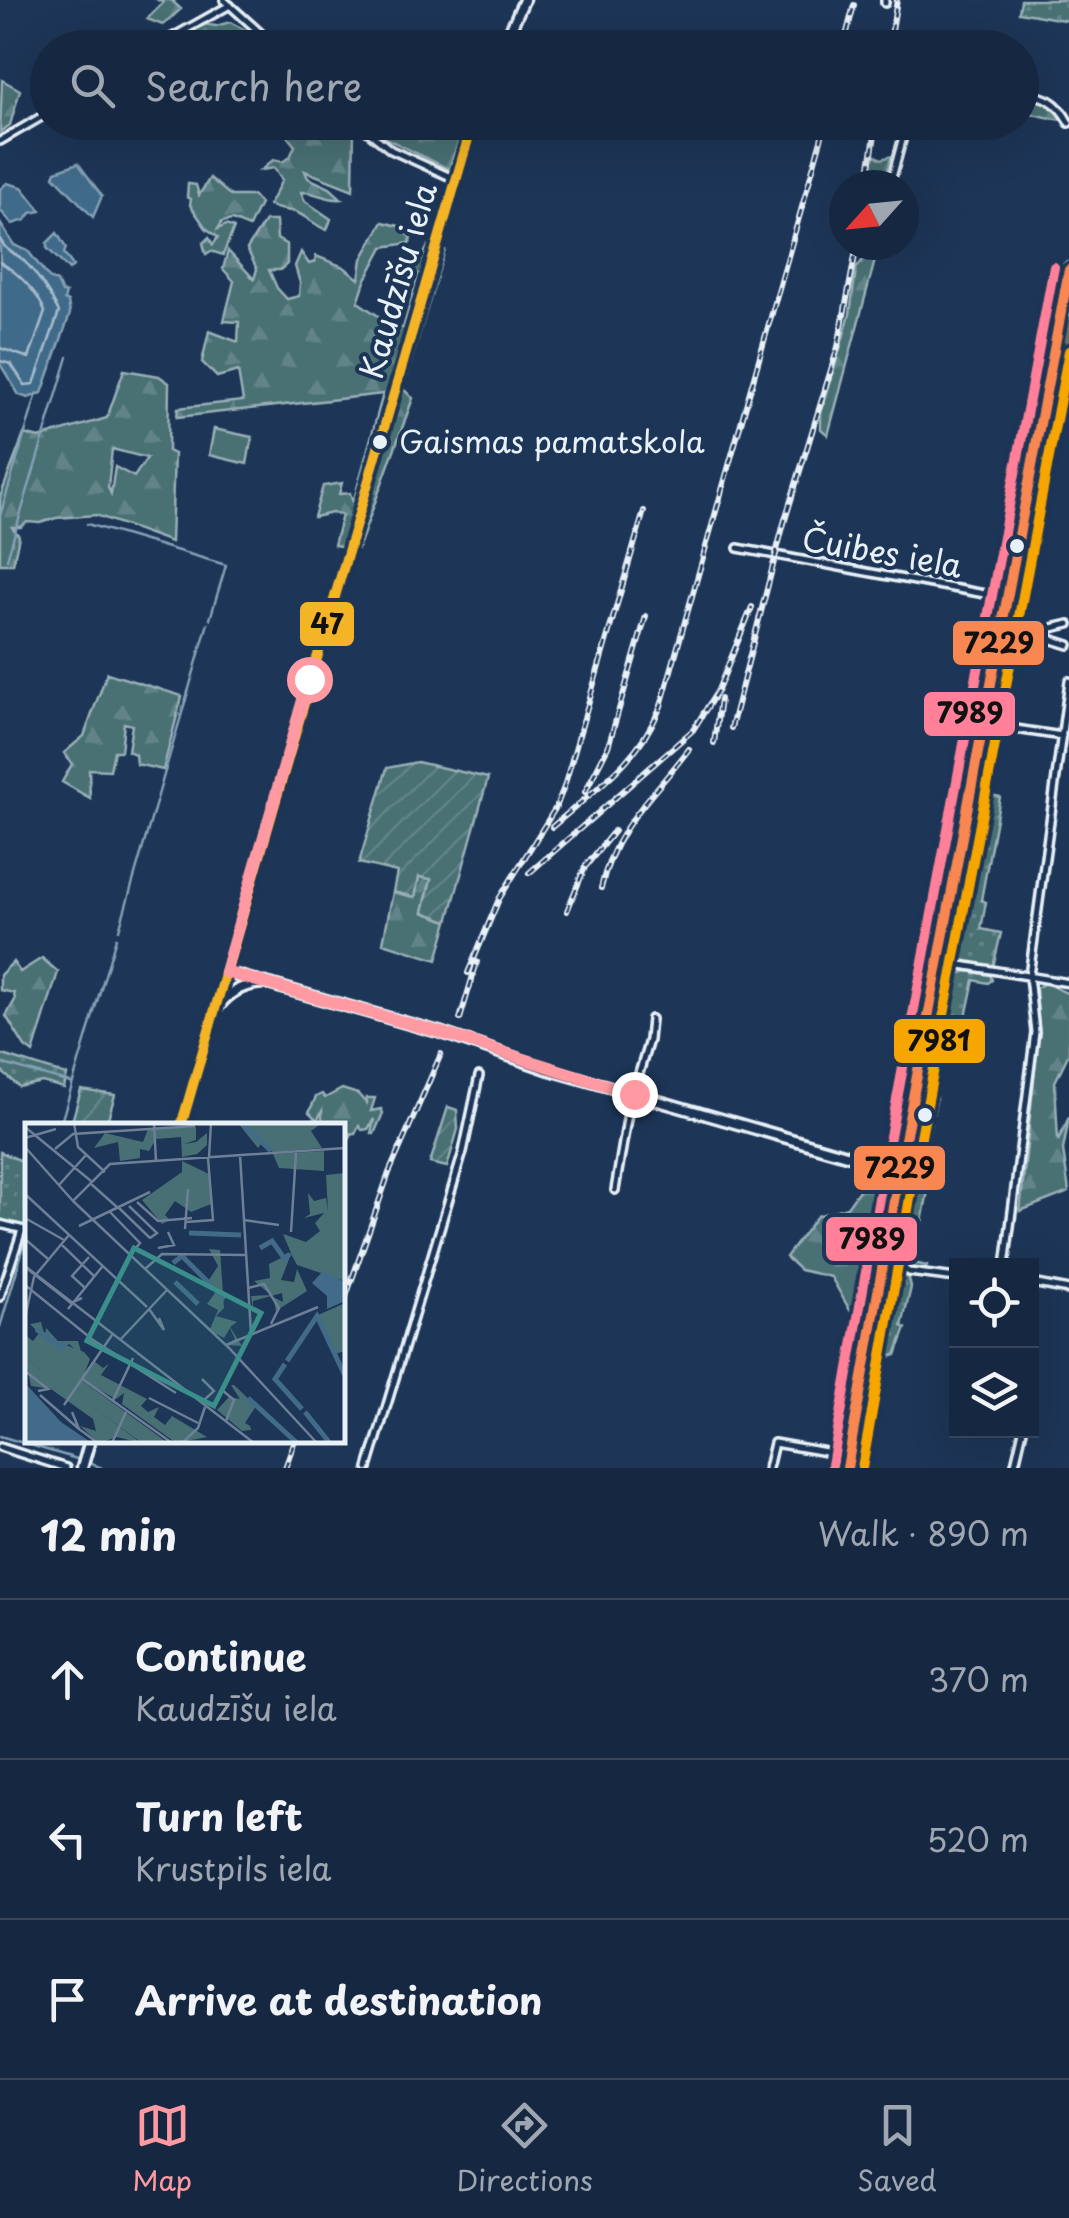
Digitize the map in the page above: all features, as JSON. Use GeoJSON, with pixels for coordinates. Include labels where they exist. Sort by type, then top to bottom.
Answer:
{"type":"FeatureCollection","features":[{"type":"Feature","properties":{"kind":"highway"},"geometry":{"type":"LineString","coordinates":[[945,963],[1012,629],[1013,600],[1069,270]]}},
{"type":"Feature","properties":{"kind":"highway"},"geometry":{"type":"LineString","coordinates":[[848,1462],[1069,322]]}},
{"type":"Feature","properties":{"kind":"highway"},"geometry":{"type":"LineString","coordinates":[[856,1468],[891,1284],[905,1172]]}},
{"type":"Feature","properties":{"kind":"street"},"geometry":{"type":"LineString","coordinates":[[224,0],[257,30]]}},
{"type":"Feature","properties":{"kind":"street"},"geometry":{"type":"LineString","coordinates":[[510,30],[524,0]]}},
{"type":"Feature","properties":{"kind":"street"},"geometry":{"type":"LineString","coordinates":[[186,30],[230,6]]}},
{"type":"Feature","properties":{"kind":"street"},"geometry":{"type":"LineString","coordinates":[[1039,95],[1060,107],[1069,123]]}},
{"type":"Feature","properties":{"kind":"street"},"geometry":{"type":"LineString","coordinates":[[0,140],[30,123]]}},
{"type":"Feature","properties":{"kind":"street"},"geometry":{"type":"LineString","coordinates":[[378,140],[390,150],[455,179]]}},
{"type":"Feature","properties":{"kind":"street","name":"Kaudzīšu iela"},"geometry":{"type":"LineString","coordinates":[[182,1123],[467,140]]}},
{"type":"Feature","properties":{"kind":"street"},"geometry":{"type":"LineString","coordinates":[[894,170],[902,140]]}},
{"type":"Feature","properties":{"kind":"street","name":"Čuibes iela"},"geometry":{"type":"LineString","coordinates":[[738,548],[1013,600]]}},
{"type":"Feature","properties":{"kind":"street"},"geometry":{"type":"LineString","coordinates":[[1032,634],[1069,624]]}},
{"type":"Feature","properties":{"kind":"street"},"geometry":{"type":"LineString","coordinates":[[1012,629],[1069,645]]}},
{"type":"Feature","properties":{"kind":"street"},"geometry":{"type":"LineString","coordinates":[[1005,1258],[1035,1032],[1029,976],[1069,682]]}},
{"type":"Feature","properties":{"kind":"street"},"geometry":{"type":"LineString","coordinates":[[994,726],[1062,736]]}},
{"type":"Feature","properties":{"kind":"street"},"geometry":{"type":"LineString","coordinates":[[945,963],[1069,983]]}},
{"type":"Feature","properties":{"kind":"street"},"geometry":{"type":"LineString","coordinates":[[225,972],[905,1172]]}},
{"type":"Feature","properties":{"kind":"street"},"geometry":{"type":"LineString","coordinates":[[214,1012],[237,989],[266,984]]}},
{"type":"Feature","properties":{"kind":"street"},"geometry":{"type":"LineString","coordinates":[[614,1190],[652,1019]]}},
{"type":"Feature","properties":{"kind":"street"},"geometry":{"type":"LineString","coordinates":[[368,1468],[463,1152],[479,1076]]}},
{"type":"Feature","properties":{"kind":"street"},"geometry":{"type":"LineString","coordinates":[[0,1224],[25,1231],[0,1297]]}},
{"type":"Feature","properties":{"kind":"street"},"geometry":{"type":"LineString","coordinates":[[894,1260],[909,1272]]}},
{"type":"Feature","properties":{"kind":"street"},"geometry":{"type":"LineString","coordinates":[[891,1284],[909,1272],[949,1277]]}},
{"type":"Feature","properties":{"kind":"street"},"geometry":{"type":"LineString","coordinates":[[1039,1284],[1069,1290]]}},
{"type":"Feature","properties":{"kind":"street"},"geometry":{"type":"LineString","coordinates":[[1014,1468],[1020,1438]]}},
{"type":"Feature","properties":{"kind":"street"},"geometry":{"type":"LineString","coordinates":[[82,1468],[89,1443]]}},
{"type":"Feature","properties":{"kind":"street"},"geometry":{"type":"LineString","coordinates":[[768,1468],[774,1443],[848,1462]]}},
{"type":"Feature","properties":{"kind":"street"},"geometry":{"type":"LineString","coordinates":[[0,1447],[66,1468]]}},
{"type":"Feature","properties":{"kind":"green space"},"geometry":{"type":"Polygon","coordinates":[[[158,0],[175,0],[181,9],[163,25],[147,19],[163,3],[158,0]]]}},
{"type":"Feature","properties":{"kind":"green space"},"geometry":{"type":"Polygon","coordinates":[[[1021,0],[1069,0],[1069,21],[1019,12],[1021,0]]]}},
{"type":"Feature","properties":{"kind":"green space"},"geometry":{"type":"Polygon","coordinates":[[[230,22],[245,30],[195,30],[203,24],[230,22]]]}},
{"type":"Feature","properties":{"kind":"green space"},"geometry":{"type":"Polygon","coordinates":[[[2,80],[20,90],[10,125],[0,132],[2,80]]]}},
{"type":"Feature","properties":{"kind":"green space"},"geometry":{"type":"Polygon","coordinates":[[[1039,97],[1056,107],[1061,120],[1039,115],[1039,97]]]}},
{"type":"Feature","properties":{"kind":"green space"},"geometry":{"type":"Polygon","coordinates":[[[290,140],[354,140],[353,190],[305,171],[308,178],[330,188],[342,199],[301,192],[305,201],[331,219],[327,230],[299,214],[269,205],[282,180],[274,168],[261,170],[273,160],[282,162],[290,157],[295,146],[290,140]]]}},
{"type":"Feature","properties":{"kind":"green space"},"geometry":{"type":"Polygon","coordinates":[[[390,140],[459,140],[449,169],[390,140]]]}},
{"type":"Feature","properties":{"kind":"green space"},"geometry":{"type":"Polygon","coordinates":[[[874,154],[881,159],[892,156],[888,170],[871,170],[874,154]]]}},
{"type":"Feature","properties":{"kind":"green space"},"geometry":{"type":"Polygon","coordinates":[[[210,178],[231,196],[253,196],[260,204],[249,227],[232,220],[222,222],[218,229],[226,225],[234,228],[223,255],[211,251],[206,254],[203,243],[209,237],[213,245],[218,237],[206,228],[187,197],[188,184],[196,185],[199,195],[210,178]]]}},
{"type":"Feature","properties":{"kind":"green space"},"geometry":{"type":"Polygon","coordinates":[[[265,221],[276,221],[277,239],[287,245],[287,264],[280,270],[269,270],[287,299],[299,296],[295,266],[301,252],[309,264],[315,262],[316,256],[344,267],[359,279],[362,259],[383,222],[399,226],[411,237],[410,243],[383,247],[358,302],[396,328],[403,328],[419,274],[400,269],[403,257],[420,262],[428,246],[445,250],[403,389],[413,398],[358,549],[334,545],[342,515],[314,517],[323,486],[342,483],[339,494],[350,493],[353,503],[383,394],[177,417],[178,408],[243,401],[238,371],[217,377],[202,362],[209,331],[238,342],[239,322],[224,321],[234,281],[223,269],[228,251],[254,279],[257,269],[247,249],[265,221]]]}},
{"type":"Feature","properties":{"kind":"green space"},"geometry":{"type":"Polygon","coordinates":[[[863,260],[875,260],[828,435],[821,429],[821,414],[850,314],[856,269],[863,260]]]}},
{"type":"Feature","properties":{"kind":"green space"},"geometry":{"type":"Polygon","coordinates":[[[124,370],[159,376],[169,383],[168,451],[174,454],[171,542],[96,515],[56,518],[12,527],[19,536],[13,564],[0,564],[0,497],[24,434],[39,438],[107,418],[124,370]],[[112,449],[108,487],[111,494],[115,467],[134,477],[147,458],[112,449]]]}},
{"type":"Feature","properties":{"kind":"green space"},"geometry":{"type":"Polygon","coordinates":[[[214,429],[252,437],[247,464],[209,455],[214,429]]]}},
{"type":"Feature","properties":{"kind":"green space"},"geometry":{"type":"Polygon","coordinates":[[[107,673],[182,696],[163,770],[136,764],[135,754],[128,751],[132,725],[124,723],[121,751],[114,751],[110,770],[89,769],[90,798],[62,782],[72,764],[64,753],[84,736],[107,673]]]}},
{"type":"Feature","properties":{"kind":"green space"},"geometry":{"type":"Polygon","coordinates":[[[417,762],[488,778],[448,921],[423,912],[431,879],[419,877],[415,897],[393,892],[397,872],[359,863],[387,768],[417,762]]]}},
{"type":"Feature","properties":{"kind":"green space"},"geometry":{"type":"Polygon","coordinates":[[[991,795],[1000,797],[981,900],[986,902],[981,929],[1001,933],[993,967],[965,962],[959,955],[985,804],[991,795]]]}},
{"type":"Feature","properties":{"kind":"green space"},"geometry":{"type":"Polygon","coordinates":[[[419,876],[431,879],[423,912],[448,921],[437,960],[383,943],[393,892],[415,897],[419,876]]]}},
{"type":"Feature","properties":{"kind":"green space"},"geometry":{"type":"Polygon","coordinates":[[[42,958],[58,972],[33,1053],[6,1016],[15,1000],[14,993],[0,990],[0,975],[13,962],[20,972],[42,958]]]}},
{"type":"Feature","properties":{"kind":"green space"},"geometry":{"type":"Polygon","coordinates":[[[968,971],[990,975],[992,980],[974,980],[966,1017],[946,1029],[955,975],[968,971]]]}},
{"type":"Feature","properties":{"kind":"green space"},"geometry":{"type":"Polygon","coordinates":[[[1045,983],[1069,994],[1069,1053],[1055,1082],[1058,1141],[1069,1117],[1063,1150],[1069,1192],[1020,1211],[1039,1032],[1036,988],[1045,983]]]}},
{"type":"Feature","properties":{"kind":"green space"},"geometry":{"type":"Polygon","coordinates":[[[910,1046],[918,1047],[899,1148],[892,1145],[910,1046]]]}},
{"type":"Feature","properties":{"kind":"green space"},"geometry":{"type":"Polygon","coordinates":[[[0,1054],[67,1075],[64,1088],[42,1082],[19,1087],[0,1070],[0,1054]]]}},
{"type":"Feature","properties":{"kind":"green space"},"geometry":{"type":"Polygon","coordinates":[[[342,1089],[358,1094],[366,1103],[366,1098],[375,1098],[371,1111],[381,1109],[383,1113],[374,1134],[374,1119],[368,1129],[359,1126],[355,1134],[350,1133],[345,1144],[345,1123],[319,1123],[322,1111],[317,1120],[309,1112],[316,1097],[322,1094],[325,1098],[342,1089]]]}},
{"type":"Feature","properties":{"kind":"green space"},"geometry":{"type":"Polygon","coordinates":[[[81,1090],[115,1095],[107,1123],[72,1123],[81,1090]]]}},
{"type":"Feature","properties":{"kind":"green space"},"geometry":{"type":"Polygon","coordinates":[[[934,1090],[937,1097],[918,1187],[928,1191],[914,1263],[927,1266],[925,1270],[905,1267],[903,1263],[934,1090]]]}},
{"type":"Feature","properties":{"kind":"green space"},"geometry":{"type":"Polygon","coordinates":[[[448,1107],[457,1110],[458,1129],[447,1167],[430,1163],[448,1107]]]}},
{"type":"Feature","properties":{"kind":"green space"},"geometry":{"type":"Polygon","coordinates":[[[0,1152],[25,1162],[25,1230],[0,1222],[0,1152]]]}},
{"type":"Feature","properties":{"kind":"green space"},"geometry":{"type":"Polygon","coordinates":[[[864,1183],[879,1194],[856,1321],[831,1277],[800,1270],[786,1257],[817,1216],[847,1207],[864,1183]]]}},
{"type":"Feature","properties":{"kind":"green space"},"geometry":{"type":"Polygon","coordinates":[[[877,1226],[884,1228],[867,1323],[860,1328],[877,1226]]]}},
{"type":"Feature","properties":{"kind":"green space"},"geometry":{"type":"Polygon","coordinates":[[[908,1275],[911,1287],[902,1326],[906,1328],[896,1355],[883,1359],[898,1281],[908,1275]]]}},
{"type":"Feature","properties":{"kind":"water"},"geometry":{"type":"Polygon","coordinates":[[[78,163],[102,196],[93,217],[54,176],[56,171],[78,163]]]}},
{"type":"Feature","properties":{"kind":"water"},"geometry":{"type":"Polygon","coordinates":[[[7,183],[22,187],[41,211],[12,224],[0,210],[0,189],[7,183]]]}},
{"type":"Feature","properties":{"kind":"water"},"geometry":{"type":"Polygon","coordinates":[[[0,223],[14,245],[28,251],[66,293],[64,300],[70,314],[42,393],[28,398],[19,395],[0,364],[0,223]]]}},
{"type":"Feature","properties":{"kind":"water"},"geometry":{"type":"Polygon","coordinates":[[[57,233],[73,266],[69,270],[47,248],[57,233]]]}},
{"type":"Feature","properties":{"kind":"waterway"},"geometry":{"type":"LineString","coordinates":[[7,559],[68,357]]}},
{"type":"Feature","properties":{"kind":"waterway"},"geometry":{"type":"LineString","coordinates":[[0,516],[37,393]]}},
{"type":"Feature","properties":{"kind":"waterway"},"geometry":{"type":"LineString","coordinates":[[87,524],[226,565],[210,619]]}},
{"type":"Feature","properties":{"kind":"waterway"},"geometry":{"type":"LineString","coordinates":[[119,930],[208,623]]}},
{"type":"Feature","properties":{"kind":"waterway"},"geometry":{"type":"LineString","coordinates":[[61,1123],[116,938]]}},
{"type":"Feature","properties":{"kind":"waterway"},"geometry":{"type":"LineString","coordinates":[[0,1063],[71,1083]]}},
{"type":"Feature","properties":{"kind":"waterway"},"geometry":{"type":"LineString","coordinates":[[0,1327],[25,1243]]}},
{"type":"Feature","properties":{"kind":"waterway"},"geometry":{"type":"LineString","coordinates":[[0,1436],[77,1459]]}},
{"type":"Feature","properties":{"kind":"waterway"},"geometry":{"type":"LineString","coordinates":[[92,1464],[102,1468]]}},
{"type":"Feature","properties":{"kind":"railway"},"geometry":{"type":"LineString","coordinates":[[892,30],[897,0]]}},
{"type":"Feature","properties":{"kind":"railway"},"geometry":{"type":"LineString","coordinates":[[848,30],[854,5]]}},
{"type":"Feature","properties":{"kind":"railway"},"geometry":{"type":"LineString","coordinates":[[552,827],[628,759],[661,706],[821,140]]}},
{"type":"Feature","properties":{"kind":"railway"},"geometry":{"type":"LineString","coordinates":[[869,170],[874,140]]}},
{"type":"Feature","properties":{"kind":"railway"},"geometry":{"type":"LineString","coordinates":[[731,728],[784,523],[838,347],[854,260]]}},
{"type":"Feature","properties":{"kind":"railway"},"geometry":{"type":"LineString","coordinates":[[468,973],[499,899],[556,807],[564,787],[644,511]]}},
{"type":"Feature","properties":{"kind":"railway"},"geometry":{"type":"LineString","coordinates":[[529,873],[693,730],[718,690],[752,607]]}},
{"type":"Feature","properties":{"kind":"railway"},"geometry":{"type":"LineString","coordinates":[[585,792],[608,747],[646,616]]}},
{"type":"Feature","properties":{"kind":"railway"},"geometry":{"type":"LineString","coordinates":[[714,743],[720,699]]}},
{"type":"Feature","properties":{"kind":"railway"},"geometry":{"type":"LineString","coordinates":[[601,888],[625,830],[689,749]]}},
{"type":"Feature","properties":{"kind":"railway"},"geometry":{"type":"LineString","coordinates":[[567,911],[585,867],[614,831]]}},
{"type":"Feature","properties":{"kind":"railway"},"geometry":{"type":"LineString","coordinates":[[460,1019],[477,962]]}},
{"type":"Feature","properties":{"kind":"railway"},"geometry":{"type":"LineString","coordinates":[[345,1299],[389,1173],[441,1054]]}},
{"type":"Feature","properties":{"kind":"railway"},"geometry":{"type":"LineString","coordinates":[[285,1468],[294,1443]]}},
{"type":"Feature","properties":{"kind":"transit line","name":"47"},"geometry":{"type":"LineString","coordinates":[[182,1123],[468,140]]}},
{"type":"Feature","properties":{"kind":"transit line","name":"7989"},"geometry":{"type":"LineString","coordinates":[[832,1465],[1054,267]]}},
{"type":"Feature","properties":{"kind":"transit line","name":"7229"},"geometry":{"type":"LineString","coordinates":[[847,1468],[1069,270]]}},
{"type":"Feature","properties":{"kind":"transit line","name":"7981"},"geometry":{"type":"LineString","coordinates":[[862,1468],[1069,351]]}},
{"type":"Feature","properties":{"kind":"place","name":"Gaismas pamatskola"},"geometry":{"type":"Point","coordinates":[380,442]}},
{"type":"Feature","properties":{"kind":"route"},"geometry":{"type":"LineString","coordinates":[[309,679],[225,972],[442,1033],[634,1094]]}}]}
